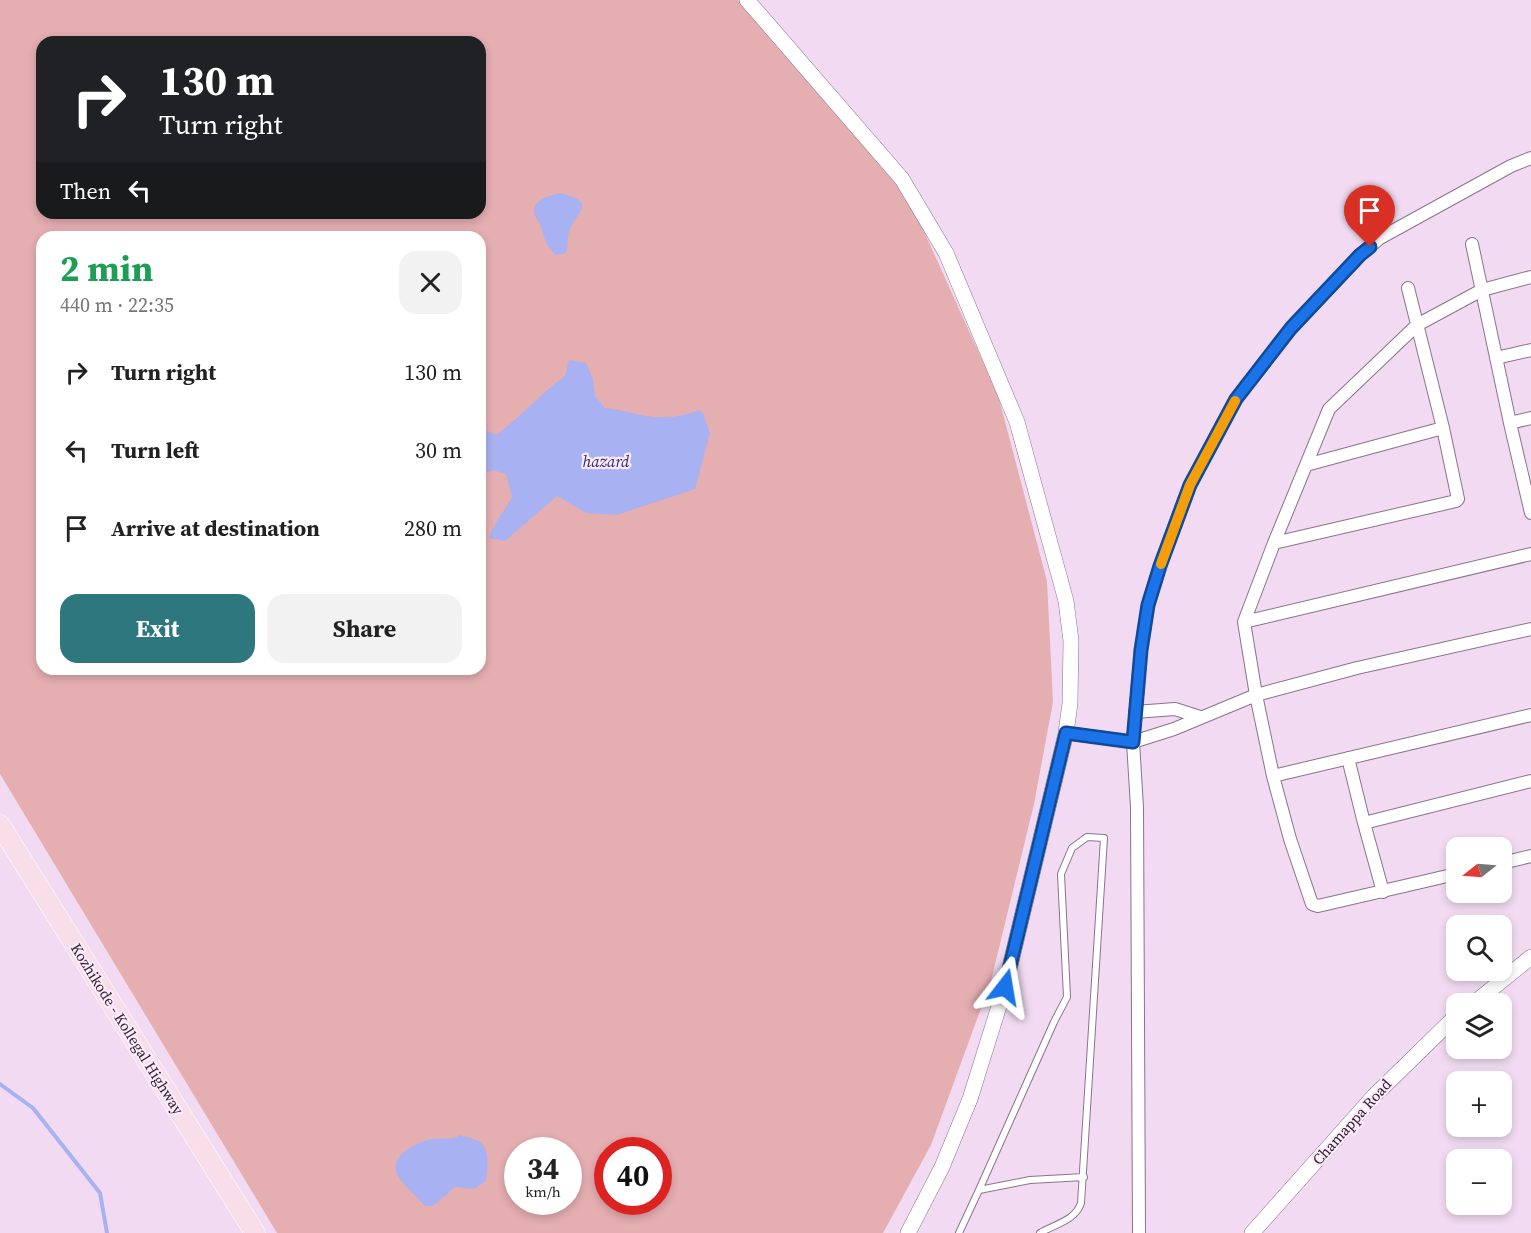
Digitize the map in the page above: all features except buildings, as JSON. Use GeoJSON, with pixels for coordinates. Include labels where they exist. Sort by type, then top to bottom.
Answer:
{"type":"FeatureCollection","features":[{"type":"Feature","properties":{"kind":"main road","name":"Kozhikode - Kollegal Highway"},"geometry":{"type":"LineString","coordinates":[[0,825],[255,1233]]}},
{"type":"Feature","properties":{"kind":"street"},"geometry":{"type":"LineString","coordinates":[[747,0],[902,179],[946,254],[1017,423],[1066,601],[1071,641],[1070,703],[1066,733],[1005,987],[970,1099],[942,1167],[908,1233]]}},
{"type":"Feature","properties":{"kind":"street"},"geometry":{"type":"LineString","coordinates":[[1139,1233],[1137,807],[1133,742],[1141,650],[1148,605],[1160,566],[1190,485],[1236,399],[1291,328],[1360,255],[1380,238],[1512,166],[1531,158]]}},
{"type":"Feature","properties":{"kind":"street"},"geometry":{"type":"LineString","coordinates":[[1472,244],[1510,423],[1528,487],[1531,513]]}},
{"type":"Feature","properties":{"kind":"street"},"geometry":{"type":"LineString","coordinates":[[1446,876],[1318,906],[1312,904],[1290,839],[1273,776],[1244,622],[1329,409],[1417,325],[1482,290],[1531,278]]}},
{"type":"Feature","properties":{"kind":"street"},"geometry":{"type":"LineString","coordinates":[[1274,543],[1457,500],[1459,497],[1407,288]]}},
{"type":"Feature","properties":{"kind":"street"},"geometry":{"type":"LineString","coordinates":[[1496,358],[1531,350]]}},
{"type":"Feature","properties":{"kind":"street"},"geometry":{"type":"LineString","coordinates":[[1510,423],[1531,418]]}},
{"type":"Feature","properties":{"kind":"street"},"geometry":{"type":"LineString","coordinates":[[1306,465],[1443,428]]}},
{"type":"Feature","properties":{"kind":"street"},"geometry":{"type":"LineString","coordinates":[[1244,622],[1531,554]]}},
{"type":"Feature","properties":{"kind":"street"},"geometry":{"type":"LineString","coordinates":[[1066,733],[1133,742],[1256,695],[1357,668],[1531,628]]}},
{"type":"Feature","properties":{"kind":"street"},"geometry":{"type":"LineString","coordinates":[[1135,712],[1175,709],[1200,717]]}},
{"type":"Feature","properties":{"kind":"street"},"geometry":{"type":"LineString","coordinates":[[1273,776],[1531,716]]}},
{"type":"Feature","properties":{"kind":"street"},"geometry":{"type":"LineString","coordinates":[[1348,758],[1383,892]]}},
{"type":"Feature","properties":{"kind":"street"},"geometry":{"type":"LineString","coordinates":[[1364,823],[1531,781]]}},
{"type":"Feature","properties":{"kind":"street"},"geometry":{"type":"LineString","coordinates":[[1512,861],[1531,856]]}},
{"type":"Feature","properties":{"kind":"street"},"geometry":{"type":"LineString","coordinates":[[1487,993],[1531,957]]}},
{"type":"Feature","properties":{"kind":"street","name":"Chamappa Road"},"geometry":{"type":"LineString","coordinates":[[1252,1233],[1374,1096],[1446,1026]]}},
{"type":"Feature","properties":{"kind":"lane"},"geometry":{"type":"LineString","coordinates":[[959,1233],[1067,997],[1061,874],[1072,848],[1087,837],[1104,838],[1081,1203],[1078,1211],[1065,1221],[1040,1233]]}},
{"type":"Feature","properties":{"kind":"lane"},"geometry":{"type":"LineString","coordinates":[[979,1190],[1030,1180],[1084,1177]]}},
{"type":"Feature","properties":{"kind":"shaded area"},"geometry":{"type":"Polygon","coordinates":[[[0,0],[738,0],[836,108],[907,194],[998,395],[1047,581],[1053,702],[1034,804],[991,981],[931,1145],[883,1233],[277,1233],[0,774],[0,0]]]}},
{"type":"Feature","properties":{"kind":"water"},"geometry":{"type":"Polygon","coordinates":[[[561,193],[579,200],[582,207],[569,232],[566,253],[556,255],[546,242],[534,210],[542,199],[561,193]]]}},
{"type":"Feature","properties":{"kind":"water","name":"hazard"},"geometry":{"type":"Polygon","coordinates":[[[569,360],[586,363],[593,379],[595,396],[605,408],[659,417],[680,416],[698,410],[703,413],[710,433],[695,489],[616,515],[586,513],[557,496],[505,541],[489,538],[512,497],[506,474],[493,470],[486,473],[486,431],[496,435],[565,376],[569,360]]]}},
{"type":"Feature","properties":{"kind":"water"},"geometry":{"type":"Polygon","coordinates":[[[460,1135],[478,1141],[486,1150],[488,1160],[486,1181],[474,1189],[455,1187],[433,1206],[425,1206],[397,1174],[397,1161],[406,1150],[427,1140],[454,1138],[460,1135]]]}},
{"type":"Feature","properties":{"kind":"waterway"},"geometry":{"type":"LineString","coordinates":[[0,1084],[33,1108],[100,1193],[107,1233]]}},
{"type":"Feature","properties":{"kind":"slow traffic"},"geometry":{"type":"LineString","coordinates":[[1161,564],[1190,485],[1235,401]]}},
{"type":"Feature","properties":{"kind":"route"},"geometry":{"type":"LineString","coordinates":[[1005,987],[1066,733],[1133,742],[1141,650],[1148,605],[1190,485],[1236,399],[1291,328],[1370,247]]}}]}
